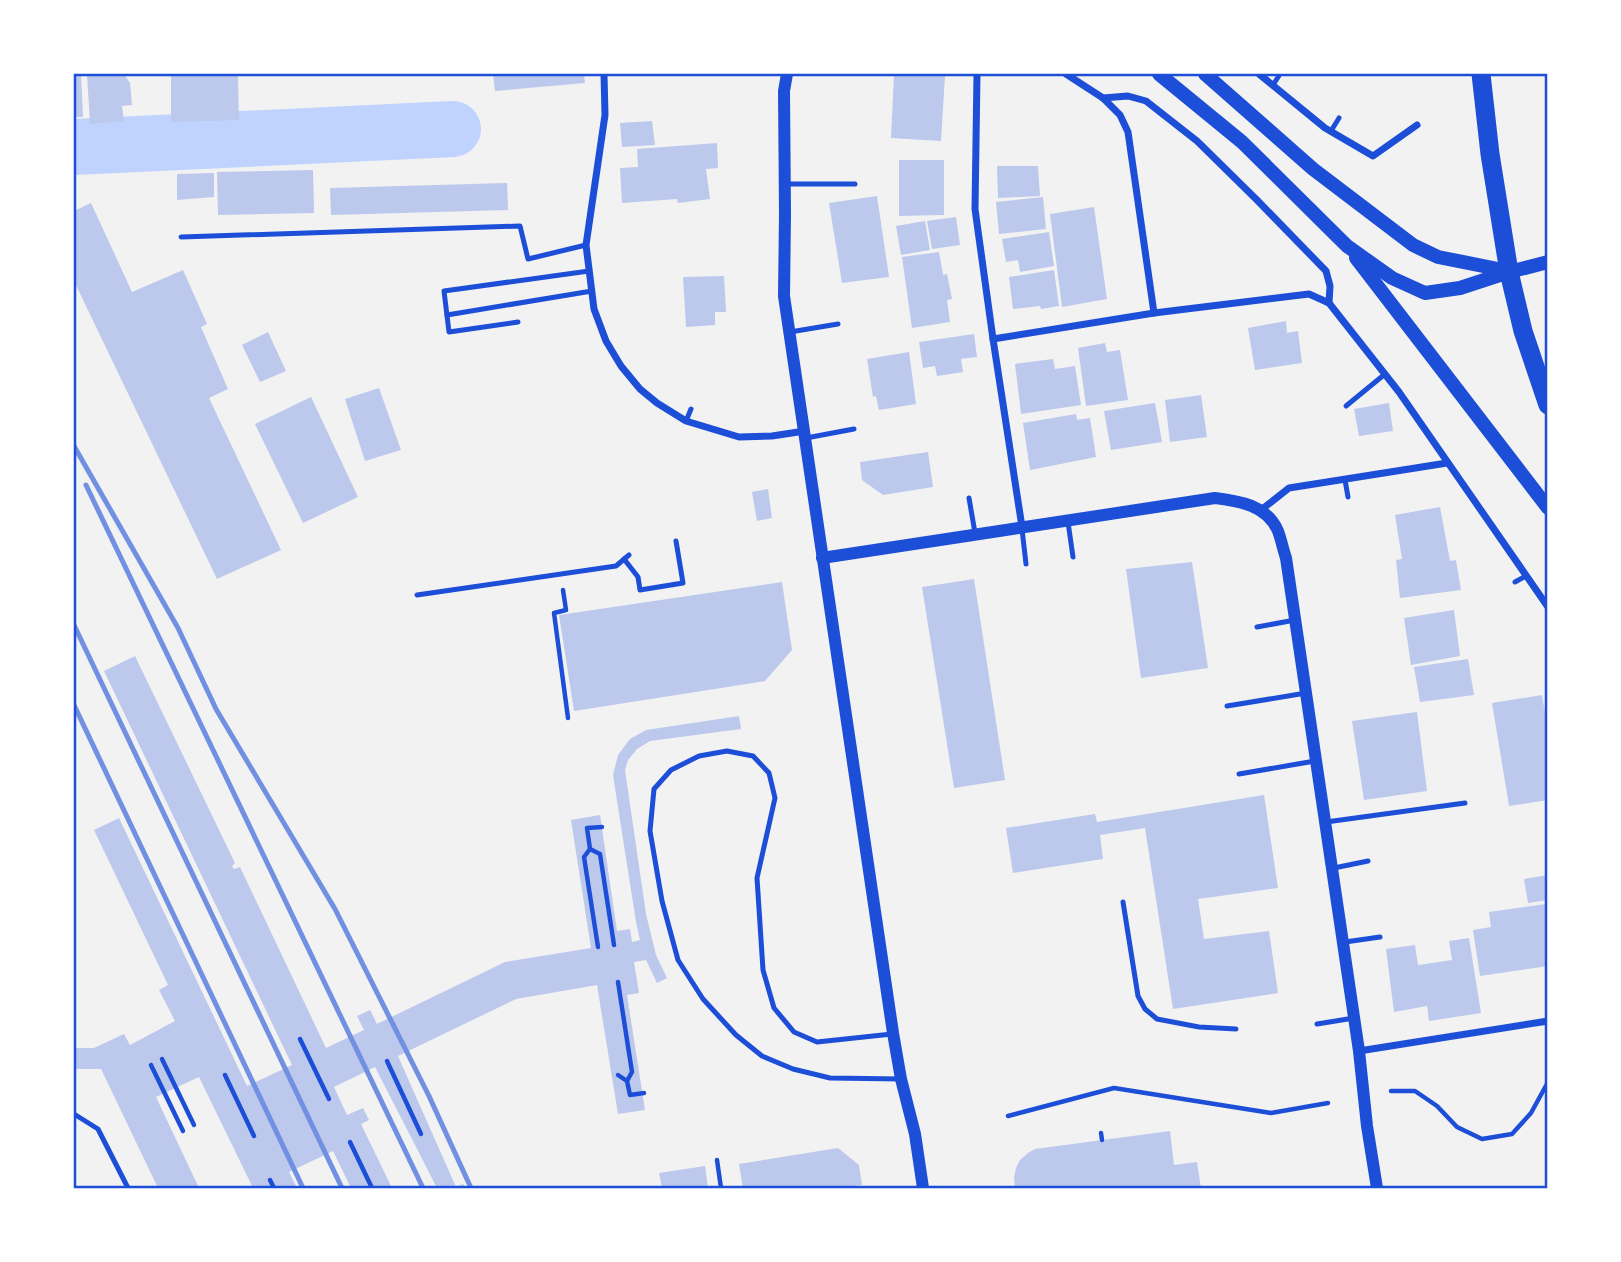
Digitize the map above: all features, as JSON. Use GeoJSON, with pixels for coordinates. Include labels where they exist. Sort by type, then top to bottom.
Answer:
{"type":"FeatureCollection","features":[{"type":"Feature","properties":{"kind":"highway"},"geometry":{"type":"LineString","coordinates":[[1481,74],[1490,154],[1509,272],[1523,331],[1548,405]]}},
{"type":"Feature","properties":{"kind":"main road"},"geometry":{"type":"LineString","coordinates":[[1159,74],[1242,142],[1347,246],[1548,508]]}},
{"type":"Feature","properties":{"kind":"main road"},"geometry":{"type":"LineString","coordinates":[[1205,74],[1313,169],[1413,245],[1438,257],[1509,272]]}},
{"type":"Feature","properties":{"kind":"main road"},"geometry":{"type":"LineString","coordinates":[[1347,246],[1392,278],[1425,293],[1460,288],[1548,262]]}},
{"type":"Feature","properties":{"kind":"street"},"geometry":{"type":"LineString","coordinates":[[604,74],[605,116],[586,245],[594,309],[606,341],[621,366],[640,389],[686,421],[739,437],[806,435]]}},
{"type":"Feature","properties":{"kind":"street"},"geometry":{"type":"LineString","coordinates":[[787,74],[784,91],[784,296],[893,1034],[915,1134],[923,1188]]}},
{"type":"Feature","properties":{"kind":"street"},"geometry":{"type":"LineString","coordinates":[[977,74],[975,209],[1022,527]]}},
{"type":"Feature","properties":{"kind":"street"},"geometry":{"type":"LineString","coordinates":[[1066,74],[1103,98],[1120,115],[1128,132],[1154,313]]}},
{"type":"Feature","properties":{"kind":"street"},"geometry":{"type":"LineString","coordinates":[[1259,74],[1331,131],[1373,156],[1418,125]]}},
{"type":"Feature","properties":{"kind":"street"},"geometry":{"type":"LineString","coordinates":[[1103,98],[1128,96],[1146,102],[1197,141],[1325,271],[1330,286],[1329,303]]}},
{"type":"Feature","properties":{"kind":"street"},"geometry":{"type":"LineString","coordinates":[[993,339],[1154,313],[1309,294],[1329,303],[1399,392],[1548,607]]}},
{"type":"Feature","properties":{"kind":"street"},"geometry":{"type":"LineString","coordinates":[[1261,510],[1289,488],[1447,463]]}},
{"type":"Feature","properties":{"kind":"street"},"geometry":{"type":"LineString","coordinates":[[822,558],[1215,498],[1245,502],[1261,510],[1277,527],[1286,558],[1377,1188]]}},
{"type":"Feature","properties":{"kind":"street"},"geometry":{"type":"LineString","coordinates":[[1359,1051],[1548,1021]]}},
{"type":"Feature","properties":{"kind":"lane"},"geometry":{"type":"LineString","coordinates":[[1273,85],[1280,74]]}},
{"type":"Feature","properties":{"kind":"lane"},"geometry":{"type":"LineString","coordinates":[[1331,131],[1339,118]]}},
{"type":"Feature","properties":{"kind":"lane"},"geometry":{"type":"LineString","coordinates":[[785,184],[855,184]]}},
{"type":"Feature","properties":{"kind":"lane"},"geometry":{"type":"LineString","coordinates":[[181,237],[520,226],[528,259],[586,245]]}},
{"type":"Feature","properties":{"kind":"lane"},"geometry":{"type":"LineString","coordinates":[[518,322],[449,332],[444,291],[589,271]]}},
{"type":"Feature","properties":{"kind":"lane"},"geometry":{"type":"LineString","coordinates":[[447,315],[592,291]]}},
{"type":"Feature","properties":{"kind":"lane"},"geometry":{"type":"LineString","coordinates":[[790,332],[838,324]]}},
{"type":"Feature","properties":{"kind":"lane"},"geometry":{"type":"LineString","coordinates":[[1346,406],[1385,374]]}},
{"type":"Feature","properties":{"kind":"lane"},"geometry":{"type":"LineString","coordinates":[[686,421],[691,409]]}},
{"type":"Feature","properties":{"kind":"lane"},"geometry":{"type":"LineString","coordinates":[[806,435],[854,429]]}},
{"type":"Feature","properties":{"kind":"lane"},"geometry":{"type":"LineString","coordinates":[[1345,480],[1348,497]]}},
{"type":"Feature","properties":{"kind":"lane"},"geometry":{"type":"LineString","coordinates":[[969,498],[976,534]]}},
{"type":"Feature","properties":{"kind":"lane"},"geometry":{"type":"LineString","coordinates":[[1068,520],[1073,557]]}},
{"type":"Feature","properties":{"kind":"lane"},"geometry":{"type":"LineString","coordinates":[[1022,527],[1026,564]]}},
{"type":"Feature","properties":{"kind":"lane"},"geometry":{"type":"LineString","coordinates":[[417,595],[616,566],[627,557],[638,577],[640,590],[683,583],[676,541]]}},
{"type":"Feature","properties":{"kind":"lane"},"geometry":{"type":"LineString","coordinates":[[1515,582],[1526,576]]}},
{"type":"Feature","properties":{"kind":"lane"},"geometry":{"type":"LineString","coordinates":[[1257,626],[1295,620]]}},
{"type":"Feature","properties":{"kind":"lane"},"geometry":{"type":"LineString","coordinates":[[1227,706],[1306,693]]}},
{"type":"Feature","properties":{"kind":"lane"},"geometry":{"type":"LineString","coordinates":[[893,1034],[817,1042],[794,1032],[774,1008],[763,970],[757,878],[775,798],[769,773],[753,755],[727,751],[699,756],[671,771],[654,789],[650,831],[662,901],[678,960],[703,999],[736,1035],[762,1056],[793,1069],[830,1078],[901,1079]]}},
{"type":"Feature","properties":{"kind":"lane"},"geometry":{"type":"LineString","coordinates":[[1239,774],[1315,761]]}},
{"type":"Feature","properties":{"kind":"lane"},"geometry":{"type":"LineString","coordinates":[[1325,823],[1465,803]]}},
{"type":"Feature","properties":{"kind":"lane"},"geometry":{"type":"LineString","coordinates":[[1332,868],[1368,862]]}},
{"type":"Feature","properties":{"kind":"lane"},"geometry":{"type":"LineString","coordinates":[[1123,902],[1138,996],[1145,1009],[1157,1019],[1199,1027],[1236,1029]]}},
{"type":"Feature","properties":{"kind":"lane"},"geometry":{"type":"LineString","coordinates":[[1343,943],[1380,937]]}},
{"type":"Feature","properties":{"kind":"lane"},"geometry":{"type":"LineString","coordinates":[[1317,1024],[1354,1018]]}},
{"type":"Feature","properties":{"kind":"lane"},"geometry":{"type":"LineString","coordinates":[[74,1114],[98,1129],[128,1188]]}},
{"type":"Feature","properties":{"kind":"path"},"geometry":{"type":"LineString","coordinates":[[563,590],[566,610],[554,613],[568,718]]}},
{"type":"Feature","properties":{"kind":"path"},"geometry":{"type":"LineString","coordinates":[[598,947],[584,857],[590,849],[587,828],[602,827]]}},
{"type":"Feature","properties":{"kind":"path"},"geometry":{"type":"LineString","coordinates":[[590,849],[600,854],[614,945]]}},
{"type":"Feature","properties":{"kind":"path"},"geometry":{"type":"LineString","coordinates":[[618,982],[632,1072],[627,1081],[629,1095],[644,1093]]}},
{"type":"Feature","properties":{"kind":"path"},"geometry":{"type":"LineString","coordinates":[[300,1039],[329,1099]]}},
{"type":"Feature","properties":{"kind":"path"},"geometry":{"type":"LineString","coordinates":[[162,1059],[194,1125]]}},
{"type":"Feature","properties":{"kind":"path"},"geometry":{"type":"LineString","coordinates":[[387,1061],[421,1134]]}},
{"type":"Feature","properties":{"kind":"path"},"geometry":{"type":"LineString","coordinates":[[151,1065],[183,1131]]}},
{"type":"Feature","properties":{"kind":"path"},"geometry":{"type":"LineString","coordinates":[[225,1075],[254,1136]]}},
{"type":"Feature","properties":{"kind":"path"},"geometry":{"type":"LineString","coordinates":[[618,1075],[627,1081]]}},
{"type":"Feature","properties":{"kind":"path"},"geometry":{"type":"LineString","coordinates":[[1391,1091],[1415,1091],[1437,1106],[1457,1127],[1482,1139],[1512,1134],[1531,1114],[1548,1082]]}},
{"type":"Feature","properties":{"kind":"path"},"geometry":{"type":"LineString","coordinates":[[1008,1116],[1114,1088],[1271,1113],[1328,1103]]}},
{"type":"Feature","properties":{"kind":"path"},"geometry":{"type":"LineString","coordinates":[[1101,1133],[1102,1140]]}},
{"type":"Feature","properties":{"kind":"path"},"geometry":{"type":"LineString","coordinates":[[350,1142],[372,1188]]}},
{"type":"Feature","properties":{"kind":"path"},"geometry":{"type":"LineString","coordinates":[[717,1160],[721,1188]]}},
{"type":"Feature","properties":{"kind":"path"},"geometry":{"type":"LineString","coordinates":[[270,1180],[274,1188]]}},
{"type":"Feature","properties":{"kind":"building"},"geometry":{"type":"Polygon","coordinates":[[[74,74],[81,74],[83,117],[74,117],[74,74]]]}},
{"type":"Feature","properties":{"kind":"building"},"geometry":{"type":"Polygon","coordinates":[[[87,74],[124,74],[130,83],[132,105],[122,106],[124,121],[90,124],[87,74]]]}},
{"type":"Feature","properties":{"kind":"building"},"geometry":{"type":"Polygon","coordinates":[[[171,74],[238,74],[239,120],[171,122],[171,74]]]}},
{"type":"Feature","properties":{"kind":"building"},"geometry":{"type":"Polygon","coordinates":[[[493,74],[584,74],[585,83],[495,91],[493,74]]]}},
{"type":"Feature","properties":{"kind":"building"},"geometry":{"type":"Polygon","coordinates":[[[894,74],[945,76],[941,141],[891,138],[894,74]]]}},
{"type":"Feature","properties":{"kind":"building"},"geometry":{"type":"Polygon","coordinates":[[[652,121],[655,145],[622,147],[620,123],[652,121]]]}},
{"type":"Feature","properties":{"kind":"building"},"geometry":{"type":"Polygon","coordinates":[[[717,143],[718,168],[706,169],[710,199],[678,203],[677,199],[622,203],[620,168],[638,167],[637,149],[717,143]]]}},
{"type":"Feature","properties":{"kind":"building"},"geometry":{"type":"Polygon","coordinates":[[[899,160],[944,160],[944,215],[899,216],[899,160]]]}},
{"type":"Feature","properties":{"kind":"building"},"geometry":{"type":"Polygon","coordinates":[[[997,166],[1038,166],[1040,196],[998,198],[997,166]]]}},
{"type":"Feature","properties":{"kind":"building"},"geometry":{"type":"Polygon","coordinates":[[[313,170],[314,213],[218,215],[217,172],[313,170]]]}},
{"type":"Feature","properties":{"kind":"building"},"geometry":{"type":"Polygon","coordinates":[[[214,173],[214,197],[177,200],[177,174],[214,173]]]}},
{"type":"Feature","properties":{"kind":"building"},"geometry":{"type":"Polygon","coordinates":[[[507,183],[508,210],[331,215],[330,188],[507,183]]]}},
{"type":"Feature","properties":{"kind":"building"},"geometry":{"type":"Polygon","coordinates":[[[877,196],[889,277],[842,283],[829,203],[877,196]]]}},
{"type":"Feature","properties":{"kind":"building"},"geometry":{"type":"Polygon","coordinates":[[[1043,197],[1046,229],[999,234],[996,202],[1043,197]]]}},
{"type":"Feature","properties":{"kind":"building"},"geometry":{"type":"Polygon","coordinates":[[[91,203],[132,292],[183,270],[207,324],[201,327],[228,389],[209,398],[281,550],[217,579],[74,281],[74,211],[91,203]]]}},
{"type":"Feature","properties":{"kind":"building"},"geometry":{"type":"Polygon","coordinates":[[[1094,207],[1107,299],[1062,307],[1050,214],[1094,207]]]}},
{"type":"Feature","properties":{"kind":"building"},"geometry":{"type":"Polygon","coordinates":[[[956,217],[960,245],[932,249],[927,221],[956,217]]]}},
{"type":"Feature","properties":{"kind":"building"},"geometry":{"type":"Polygon","coordinates":[[[925,221],[930,250],[901,255],[896,226],[925,221]]]}},
{"type":"Feature","properties":{"kind":"building"},"geometry":{"type":"Polygon","coordinates":[[[1049,232],[1054,266],[1020,272],[1018,260],[1006,262],[1002,239],[1049,232]]]}},
{"type":"Feature","properties":{"kind":"building"},"geometry":{"type":"Polygon","coordinates":[[[939,252],[943,275],[947,274],[952,299],[947,300],[950,322],[912,328],[902,257],[939,252]]]}},
{"type":"Feature","properties":{"kind":"building"},"geometry":{"type":"Polygon","coordinates":[[[1054,270],[1059,306],[1013,309],[1009,277],[1054,270]]]}},
{"type":"Feature","properties":{"kind":"building"},"geometry":{"type":"Polygon","coordinates":[[[724,276],[726,312],[715,312],[715,325],[686,327],[683,277],[724,276]]]}},
{"type":"Feature","properties":{"kind":"building"},"geometry":{"type":"Polygon","coordinates":[[[1286,321],[1287,333],[1298,331],[1302,363],[1255,370],[1248,328],[1286,321]]]}},
{"type":"Feature","properties":{"kind":"building"},"geometry":{"type":"Polygon","coordinates":[[[268,332],[286,371],[260,382],[242,345],[268,332]]]}},
{"type":"Feature","properties":{"kind":"building"},"geometry":{"type":"Polygon","coordinates":[[[974,334],[977,357],[961,359],[963,372],[937,376],[935,366],[923,368],[919,342],[974,334]]]}},
{"type":"Feature","properties":{"kind":"building"},"geometry":{"type":"Polygon","coordinates":[[[1105,343],[1107,352],[1120,350],[1128,400],[1086,406],[1078,348],[1105,343]]]}},
{"type":"Feature","properties":{"kind":"building"},"geometry":{"type":"Polygon","coordinates":[[[909,352],[916,404],[879,410],[876,396],[873,397],[867,359],[909,352]]]}},
{"type":"Feature","properties":{"kind":"building"},"geometry":{"type":"Polygon","coordinates":[[[1053,359],[1055,369],[1075,366],[1081,405],[1021,414],[1015,364],[1053,359]]]}},
{"type":"Feature","properties":{"kind":"building"},"geometry":{"type":"Polygon","coordinates":[[[379,388],[401,450],[365,461],[345,399],[379,388]]]}},
{"type":"Feature","properties":{"kind":"building"},"geometry":{"type":"Polygon","coordinates":[[[1201,395],[1207,437],[1170,442],[1165,400],[1201,395]]]}},
{"type":"Feature","properties":{"kind":"building"},"geometry":{"type":"Polygon","coordinates":[[[311,397],[358,497],[303,523],[255,424],[311,397]]]}},
{"type":"Feature","properties":{"kind":"building"},"geometry":{"type":"Polygon","coordinates":[[[1155,403],[1162,442],[1111,450],[1104,411],[1155,403]]]}},
{"type":"Feature","properties":{"kind":"building"},"geometry":{"type":"Polygon","coordinates":[[[1389,403],[1393,431],[1359,436],[1354,409],[1389,403]]]}},
{"type":"Feature","properties":{"kind":"building"},"geometry":{"type":"Polygon","coordinates":[[[1076,414],[1077,420],[1090,418],[1096,457],[1030,470],[1023,423],[1076,414]]]}},
{"type":"Feature","properties":{"kind":"building"},"geometry":{"type":"Polygon","coordinates":[[[928,452],[933,487],[883,495],[862,480],[860,462],[928,452]]]}},
{"type":"Feature","properties":{"kind":"building"},"geometry":{"type":"Polygon","coordinates":[[[768,489],[772,518],[757,521],[752,492],[768,489]]]}},
{"type":"Feature","properties":{"kind":"building"},"geometry":{"type":"Polygon","coordinates":[[[1440,507],[1450,561],[1456,560],[1461,590],[1400,598],[1396,560],[1402,559],[1395,515],[1440,507]]]}},
{"type":"Feature","properties":{"kind":"building"},"geometry":{"type":"Polygon","coordinates":[[[1192,562],[1208,668],[1141,678],[1126,569],[1192,562]]]}},
{"type":"Feature","properties":{"kind":"building"},"geometry":{"type":"Polygon","coordinates":[[[974,579],[1005,780],[954,788],[922,587],[974,579]]]}},
{"type":"Feature","properties":{"kind":"building"},"geometry":{"type":"Polygon","coordinates":[[[782,582],[792,650],[765,681],[574,711],[559,615],[782,582]]]}},
{"type":"Feature","properties":{"kind":"building"},"geometry":{"type":"Polygon","coordinates":[[[1454,610],[1460,656],[1411,665],[1404,618],[1454,610]]]}},
{"type":"Feature","properties":{"kind":"building"},"geometry":{"type":"Polygon","coordinates":[[[135,656],[235,863],[232,866],[234,869],[240,867],[326,1048],[364,1030],[357,1016],[370,1010],[377,1024],[505,962],[591,948],[571,820],[600,815],[617,931],[630,929],[632,942],[640,940],[613,775],[618,755],[630,739],[646,730],[739,716],[741,729],[650,741],[637,749],[628,760],[625,770],[646,914],[656,955],[667,978],[657,983],[646,960],[634,962],[639,993],[627,995],[645,1110],[618,1114],[597,985],[516,999],[398,1056],[456,1187],[463,1184],[466,1188],[437,1188],[375,1067],[334,1087],[347,1115],[363,1108],[369,1120],[361,1124],[392,1188],[351,1188],[333,1151],[289,1172],[297,1188],[253,1188],[199,1077],[156,1097],[199,1188],[158,1188],[101,1069],[74,1069],[74,1048],[94,1048],[124,1034],[130,1045],[175,1021],[159,990],[168,985],[94,830],[119,818],[247,1086],[292,1065],[104,671],[135,656]]]}},
{"type":"Feature","properties":{"kind":"building"},"geometry":{"type":"Polygon","coordinates":[[[1468,659],[1474,695],[1420,702],[1414,667],[1468,659]]]}},
{"type":"Feature","properties":{"kind":"building"},"geometry":{"type":"Polygon","coordinates":[[[1542,695],[1548,730],[1548,800],[1509,806],[1492,703],[1542,695]]]}},
{"type":"Feature","properties":{"kind":"building"},"geometry":{"type":"Polygon","coordinates":[[[1417,712],[1427,791],[1364,800],[1352,721],[1417,712]]]}},
{"type":"Feature","properties":{"kind":"building"},"geometry":{"type":"Polygon","coordinates":[[[1264,795],[1278,888],[1198,899],[1204,939],[1269,931],[1278,993],[1173,1009],[1145,828],[1100,835],[1103,859],[1013,873],[1006,828],[1095,814],[1097,822],[1264,795]]]}},
{"type":"Feature","properties":{"kind":"building"},"geometry":{"type":"Polygon","coordinates":[[[1548,875],[1548,900],[1528,903],[1524,879],[1548,875]]]}},
{"type":"Feature","properties":{"kind":"building"},"geometry":{"type":"Polygon","coordinates":[[[1546,904],[1548,966],[1480,976],[1473,930],[1491,927],[1489,912],[1546,904]]]}},
{"type":"Feature","properties":{"kind":"building"},"geometry":{"type":"Polygon","coordinates":[[[1469,938],[1481,1013],[1429,1021],[1427,1006],[1394,1012],[1386,949],[1415,945],[1418,965],[1452,960],[1449,941],[1469,938]]]}},
{"type":"Feature","properties":{"kind":"building"},"geometry":{"type":"Polygon","coordinates":[[[1170,1131],[1174,1165],[1197,1162],[1201,1188],[1015,1188],[1014,1178],[1020,1160],[1035,1149],[1170,1131]]]}},
{"type":"Feature","properties":{"kind":"building"},"geometry":{"type":"Polygon","coordinates":[[[838,1148],[859,1165],[862,1185],[841,1188],[743,1188],[739,1164],[838,1148]]]}},
{"type":"Feature","properties":{"kind":"building"},"geometry":{"type":"Polygon","coordinates":[[[705,1166],[708,1188],[662,1188],[659,1173],[705,1166]]]}},
{"type":"Feature","properties":{"kind":"waterway"},"geometry":{"type":"LineString","coordinates":[[74,147],[453,129]]}},
{"type":"Feature","properties":{"kind":"railway"},"geometry":{"type":"LineString","coordinates":[[74,446],[178,628],[216,709],[335,909],[429,1096],[471,1188]]}},
{"type":"Feature","properties":{"kind":"railway"},"geometry":{"type":"LineString","coordinates":[[86,485],[423,1188]]}},
{"type":"Feature","properties":{"kind":"railway"},"geometry":{"type":"LineString","coordinates":[[74,625],[342,1188]]}},
{"type":"Feature","properties":{"kind":"railway"},"geometry":{"type":"LineString","coordinates":[[74,705],[303,1188]]}}]}
